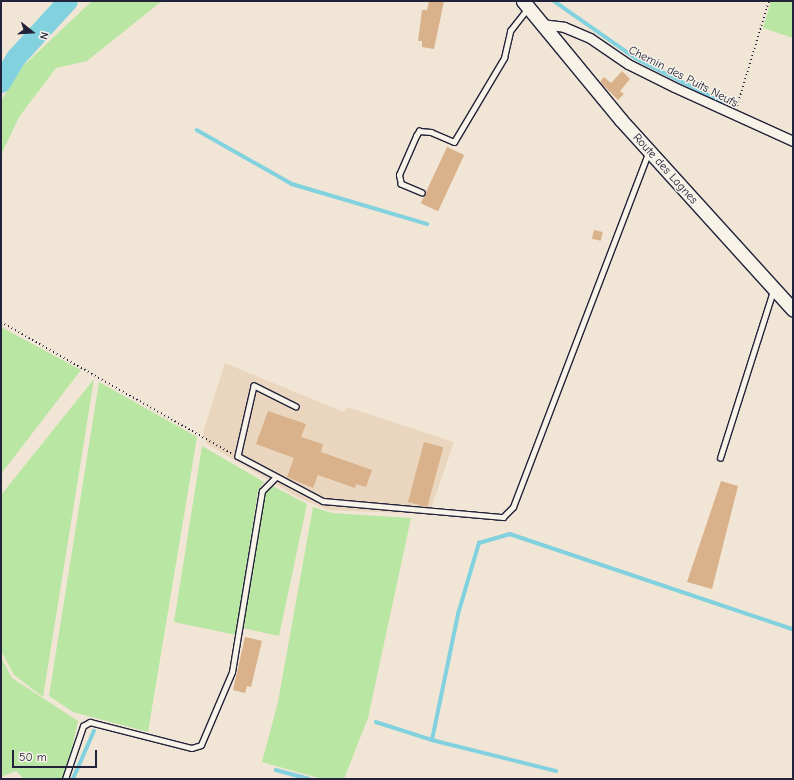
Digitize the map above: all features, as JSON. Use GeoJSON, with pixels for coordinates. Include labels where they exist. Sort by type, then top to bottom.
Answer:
{"type":"FeatureCollection","features":[{"type":"Feature","properties":{"kind":"street","name":"Route des Lagnes"},"geometry":{"type":"LineString","coordinates":[[525,4],[649,151],[773,290],[793,310]]}},
{"type":"Feature","properties":{"kind":"street","name":"Chemin des Puits Neufs"},"geometry":{"type":"LineString","coordinates":[[541,24],[564,27],[590,38],[628,64],[734,116],[793,141]]}},
{"type":"Feature","properties":{"kind":"lane"},"geometry":{"type":"LineString","coordinates":[[422,193],[401,184],[398,175],[416,136],[419,131],[431,132],[454,142],[504,58],[510,31],[525,4]]}},
{"type":"Feature","properties":{"kind":"lane"},"geometry":{"type":"LineString","coordinates":[[296,407],[254,386],[238,456],[276,478],[323,501],[503,517],[513,507],[649,151]]}},
{"type":"Feature","properties":{"kind":"lane"},"geometry":{"type":"LineString","coordinates":[[720,458],[773,290]]}},
{"type":"Feature","properties":{"kind":"lane"},"geometry":{"type":"LineString","coordinates":[[65,779],[84,726],[90,722],[192,748],[201,745],[232,672],[262,491],[276,478]]}},
{"type":"Feature","properties":{"kind":"path"},"geometry":{"type":"LineString","coordinates":[[734,116],[769,1]]}},
{"type":"Feature","properties":{"kind":"path"},"geometry":{"type":"LineString","coordinates":[[1,322],[238,456]]}},
{"type":"Feature","properties":{"kind":"shaded area"},"geometry":{"type":"Polygon","coordinates":[[[225,363],[344,412],[347,407],[454,442],[429,514],[329,510],[301,499],[207,444],[203,432],[225,363]]]}},
{"type":"Feature","properties":{"kind":"green space"},"geometry":{"type":"Polygon","coordinates":[[[92,1],[162,1],[87,61],[56,68],[19,117],[1,155],[1,101],[21,68],[92,1]]]}},
{"type":"Feature","properties":{"kind":"green space"},"geometry":{"type":"Polygon","coordinates":[[[771,1],[793,1],[793,38],[763,28],[771,1]]]}},
{"type":"Feature","properties":{"kind":"green space"},"geometry":{"type":"Polygon","coordinates":[[[1,327],[81,370],[1,474],[1,327]]]}},
{"type":"Feature","properties":{"kind":"green space"},"geometry":{"type":"Polygon","coordinates":[[[94,379],[43,697],[14,675],[1,651],[1,495],[94,379]]]}},
{"type":"Feature","properties":{"kind":"green space"},"geometry":{"type":"Polygon","coordinates":[[[99,382],[197,437],[148,732],[73,712],[49,696],[99,382]]]}},
{"type":"Feature","properties":{"kind":"green space"},"geometry":{"type":"Polygon","coordinates":[[[202,446],[264,482],[258,491],[236,635],[174,622],[202,446]]]}},
{"type":"Feature","properties":{"kind":"green space"},"geometry":{"type":"Polygon","coordinates":[[[271,485],[307,504],[279,636],[243,628],[265,493],[271,485]]]}},
{"type":"Feature","properties":{"kind":"green space"},"geometry":{"type":"Polygon","coordinates":[[[313,507],[332,513],[411,518],[368,718],[344,779],[322,779],[262,762],[278,702],[313,507]]]}},
{"type":"Feature","properties":{"kind":"green space"},"geometry":{"type":"Polygon","coordinates":[[[1,657],[12,678],[78,721],[68,767],[61,779],[24,779],[16,771],[1,777],[1,657]]]}},
{"type":"Feature","properties":{"kind":"building"},"geometry":{"type":"Polygon","coordinates":[[[429,1],[444,1],[434,49],[422,47],[422,41],[418,41],[422,10],[427,10],[429,1]]]}},
{"type":"Feature","properties":{"kind":"building"},"geometry":{"type":"Polygon","coordinates":[[[622,71],[630,79],[620,91],[624,94],[618,100],[600,82],[604,77],[611,83],[622,71]]]}},
{"type":"Feature","properties":{"kind":"building"},"geometry":{"type":"Polygon","coordinates":[[[447,147],[464,155],[438,211],[421,203],[447,147]]]}},
{"type":"Feature","properties":{"kind":"building"},"geometry":{"type":"Polygon","coordinates":[[[594,230],[603,232],[601,241],[592,239],[594,230]]]}},
{"type":"Feature","properties":{"kind":"building"},"geometry":{"type":"Polygon","coordinates":[[[268,411],[306,424],[301,437],[323,444],[321,452],[372,470],[366,487],[356,484],[355,488],[318,475],[313,488],[287,477],[294,458],[256,444],[268,411]]]}},
{"type":"Feature","properties":{"kind":"building"},"geometry":{"type":"Polygon","coordinates":[[[424,442],[443,447],[427,507],[408,502],[424,442]]]}},
{"type":"Feature","properties":{"kind":"building"},"geometry":{"type":"Polygon","coordinates":[[[721,481],[738,486],[712,589],[687,582],[721,481]]]}},
{"type":"Feature","properties":{"kind":"building"},"geometry":{"type":"Polygon","coordinates":[[[245,637],[262,641],[251,687],[247,686],[245,693],[233,690],[245,637]]]}},
{"type":"Feature","properties":{"kind":"waterway"},"geometry":{"type":"LineString","coordinates":[[1,83],[16,58],[68,1]]}},
{"type":"Feature","properties":{"kind":"waterway"},"geometry":{"type":"LineString","coordinates":[[554,1],[637,59],[724,103]]}},
{"type":"Feature","properties":{"kind":"waterway"},"geometry":{"type":"LineString","coordinates":[[197,130],[292,184],[427,224]]}},
{"type":"Feature","properties":{"kind":"waterway"},"geometry":{"type":"LineString","coordinates":[[376,722],[432,740],[458,614],[479,543],[510,534],[793,629]]}},
{"type":"Feature","properties":{"kind":"waterway"},"geometry":{"type":"LineString","coordinates":[[73,779],[94,731]]}},
{"type":"Feature","properties":{"kind":"waterway"},"geometry":{"type":"LineString","coordinates":[[432,740],[556,771]]}},
{"type":"Feature","properties":{"kind":"waterway"},"geometry":{"type":"LineString","coordinates":[[276,770],[309,779]]}}]}
